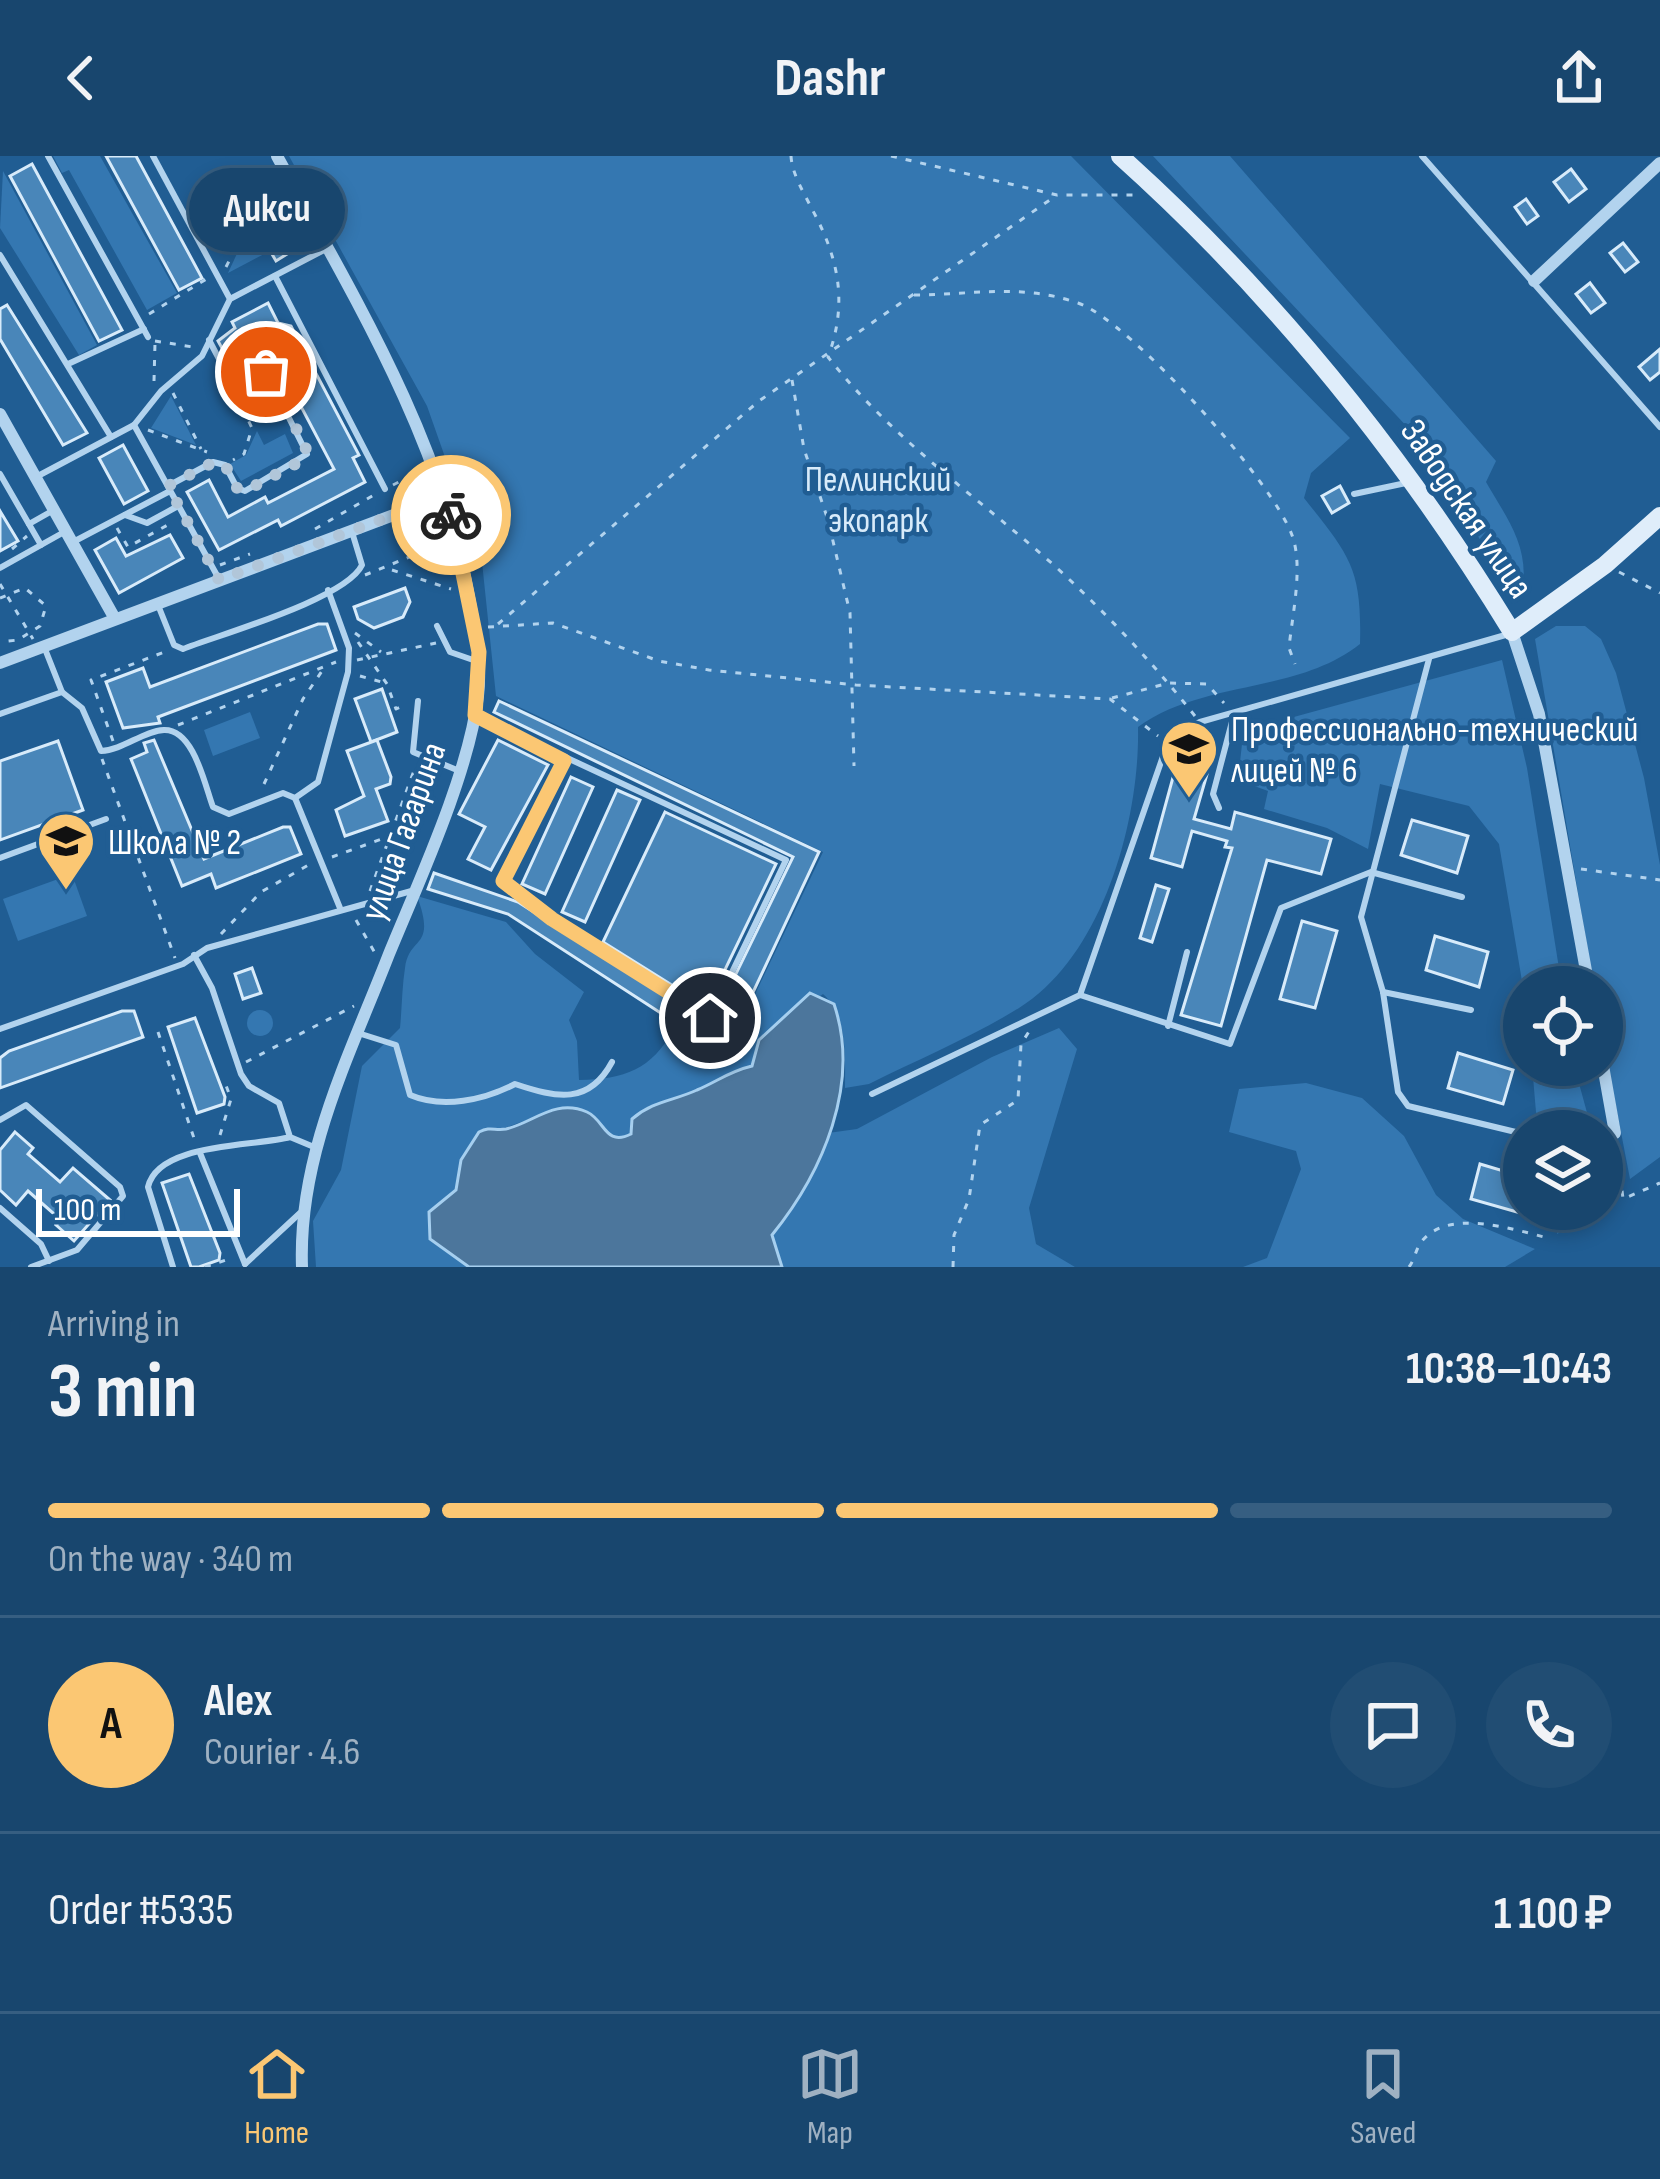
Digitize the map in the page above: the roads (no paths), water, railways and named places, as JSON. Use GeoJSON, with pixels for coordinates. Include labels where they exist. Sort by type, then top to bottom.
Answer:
{"type":"FeatureCollection","features":[{"type":"Feature","properties":{"kind":"street","name":"улица Гагарина"},"geometry":{"type":"LineString","coordinates":[[277,156],[328,248],[448,501],[479,662],[475,715],[457,770],[314,1147],[300,1214],[302,1267]]}},
{"type":"Feature","properties":{"kind":"street","name":"Заводская улица"},"geometry":{"type":"LineString","coordinates":[[1120,156],[1171,202],[1342,387],[1415,481],[1512,632],[1539,714],[1584,966]]}},
{"type":"Feature","properties":{"kind":"street"},"geometry":{"type":"LineString","coordinates":[[1534,281],[1660,163]]}},
{"type":"Feature","properties":{"kind":"street"},"geometry":{"type":"LineString","coordinates":[[0,414],[115,617]]}},
{"type":"Feature","properties":{"kind":"street"},"geometry":{"type":"LineString","coordinates":[[0,663],[216,574],[407,510],[448,501]]}},
{"type":"Feature","properties":{"kind":"street"},"geometry":{"type":"LineString","coordinates":[[1512,632],[1605,565],[1660,516]]}},
{"type":"Feature","properties":{"kind":"lane"},"geometry":{"type":"LineString","coordinates":[[48,156],[149,336],[68,364]]}},
{"type":"Feature","properties":{"kind":"lane"},"geometry":{"type":"LineString","coordinates":[[153,156],[230,299]]}},
{"type":"Feature","properties":{"kind":"lane"},"geometry":{"type":"LineString","coordinates":[[1422,156],[1660,428]]}},
{"type":"Feature","properties":{"kind":"lane"},"geometry":{"type":"LineString","coordinates":[[36,477],[134,424],[154,399],[187,372],[230,299],[328,248]]}},
{"type":"Feature","properties":{"kind":"lane"},"geometry":{"type":"LineString","coordinates":[[0,255],[111,437]]}},
{"type":"Feature","properties":{"kind":"lane"},"geometry":{"type":"LineString","coordinates":[[275,276],[388,487]]}},
{"type":"Feature","properties":{"kind":"lane"},"geometry":{"type":"LineString","coordinates":[[0,568],[41,545],[124,515],[214,462],[225,465],[237,488],[245,491],[303,460],[306,447],[260,366],[227,374],[208,337]]}},
{"type":"Feature","properties":{"kind":"lane"},"geometry":{"type":"LineString","coordinates":[[134,424],[216,574]]}},
{"type":"Feature","properties":{"kind":"lane"},"geometry":{"type":"LineString","coordinates":[[0,474],[41,545]]}},
{"type":"Feature","properties":{"kind":"lane"},"geometry":{"type":"LineString","coordinates":[[1354,494],[1415,481]]}},
{"type":"Feature","properties":{"kind":"lane"},"geometry":{"type":"LineString","coordinates":[[124,515],[135,524],[147,523],[178,506]]}},
{"type":"Feature","properties":{"kind":"lane"},"geometry":{"type":"LineString","coordinates":[[31,527],[54,510]]}},
{"type":"Feature","properties":{"kind":"lane"},"geometry":{"type":"LineString","coordinates":[[157,602],[177,648],[358,574],[362,565],[352,532]]}},
{"type":"Feature","properties":{"kind":"lane"},"geometry":{"type":"LineString","coordinates":[[296,798],[318,782],[350,659],[328,590]]}},
{"type":"Feature","properties":{"kind":"lane"},"geometry":{"type":"LineString","coordinates":[[437,626],[450,652],[479,662]]}},
{"type":"Feature","properties":{"kind":"lane"},"geometry":{"type":"LineString","coordinates":[[872,1094],[1079,995],[1168,739],[1200,722],[1512,632]]}},
{"type":"Feature","properties":{"kind":"lane"},"geometry":{"type":"LineString","coordinates":[[40,644],[62,692],[82,708],[101,751],[165,730],[188,745],[219,812],[283,794],[296,798]]}},
{"type":"Feature","properties":{"kind":"lane"},"geometry":{"type":"LineString","coordinates":[[1429,659],[1361,917],[1383,992],[1394,1072],[1408,1106],[1503,1129]]}},
{"type":"Feature","properties":{"kind":"lane"},"geometry":{"type":"LineString","coordinates":[[0,714],[62,692]]}},
{"type":"Feature","properties":{"kind":"lane"},"geometry":{"type":"LineString","coordinates":[[418,700],[411,746],[419,758],[457,770]]}},
{"type":"Feature","properties":{"kind":"lane"},"geometry":{"type":"LineString","coordinates":[[1219,808],[1211,802],[1234,714]]}},
{"type":"Feature","properties":{"kind":"lane"},"geometry":{"type":"LineString","coordinates":[[475,715],[564,761],[786,860],[710,1018],[552,919],[503,881],[564,761]]}},
{"type":"Feature","properties":{"kind":"lane"},"geometry":{"type":"LineString","coordinates":[[296,798],[344,908]]}},
{"type":"Feature","properties":{"kind":"lane"},"geometry":{"type":"LineString","coordinates":[[0,858],[106,819]]}},
{"type":"Feature","properties":{"kind":"lane"},"geometry":{"type":"LineString","coordinates":[[1079,995],[1230,1044],[1281,908],[1371,872],[1462,897]]}},
{"type":"Feature","properties":{"kind":"lane"},"geometry":{"type":"LineString","coordinates":[[0,1029],[178,966],[207,948],[415,890]]}},
{"type":"Feature","properties":{"kind":"lane"},"geometry":{"type":"LineString","coordinates":[[1168,1026],[1187,952]]}},
{"type":"Feature","properties":{"kind":"lane"},"geometry":{"type":"LineString","coordinates":[[194,955],[249,1086],[279,1103],[290,1137]]}},
{"type":"Feature","properties":{"kind":"lane"},"geometry":{"type":"LineString","coordinates":[[1383,992],[1471,1010]]}},
{"type":"Feature","properties":{"kind":"lane"},"geometry":{"type":"LineString","coordinates":[[358,1034],[396,1045],[410,1095],[429,1103],[492,1095],[515,1084],[552,1094],[585,1093],[599,1085],[612,1062]]}},
{"type":"Feature","properties":{"kind":"lane"},"geometry":{"type":"LineString","coordinates":[[0,1120],[26,1106],[120,1187],[123,1196],[77,1250],[31,1267]]}},
{"type":"Feature","properties":{"kind":"lane"},"geometry":{"type":"LineString","coordinates":[[173,1267],[148,1187],[151,1174],[162,1164],[216,1148],[290,1137],[314,1147]]}},
{"type":"Feature","properties":{"kind":"lane"},"geometry":{"type":"LineString","coordinates":[[200,1154],[244,1265],[300,1214]]}},
{"type":"Feature","properties":{"kind":"lane"},"geometry":{"type":"LineString","coordinates":[[0,1208],[41,1244],[49,1261]]}},
{"type":"Feature","properties":{"kind":"place","name":"Дикси"},"geometry":{"type":"Point","coordinates":[266,372]}},
{"type":"Feature","properties":{"kind":"place","name":"Профессионально-технический лицей № 6"},"geometry":{"type":"Point","coordinates":[1189,800]}},
{"type":"Feature","properties":{"kind":"place","name":"Школа № 2"},"geometry":{"type":"Point","coordinates":[66,892]}},
{"type":"Feature","properties":{"kind":"park label","name":"Пеллинский экопарк"},"geometry":{"type":"Point","coordinates":[878,498]}}]}
